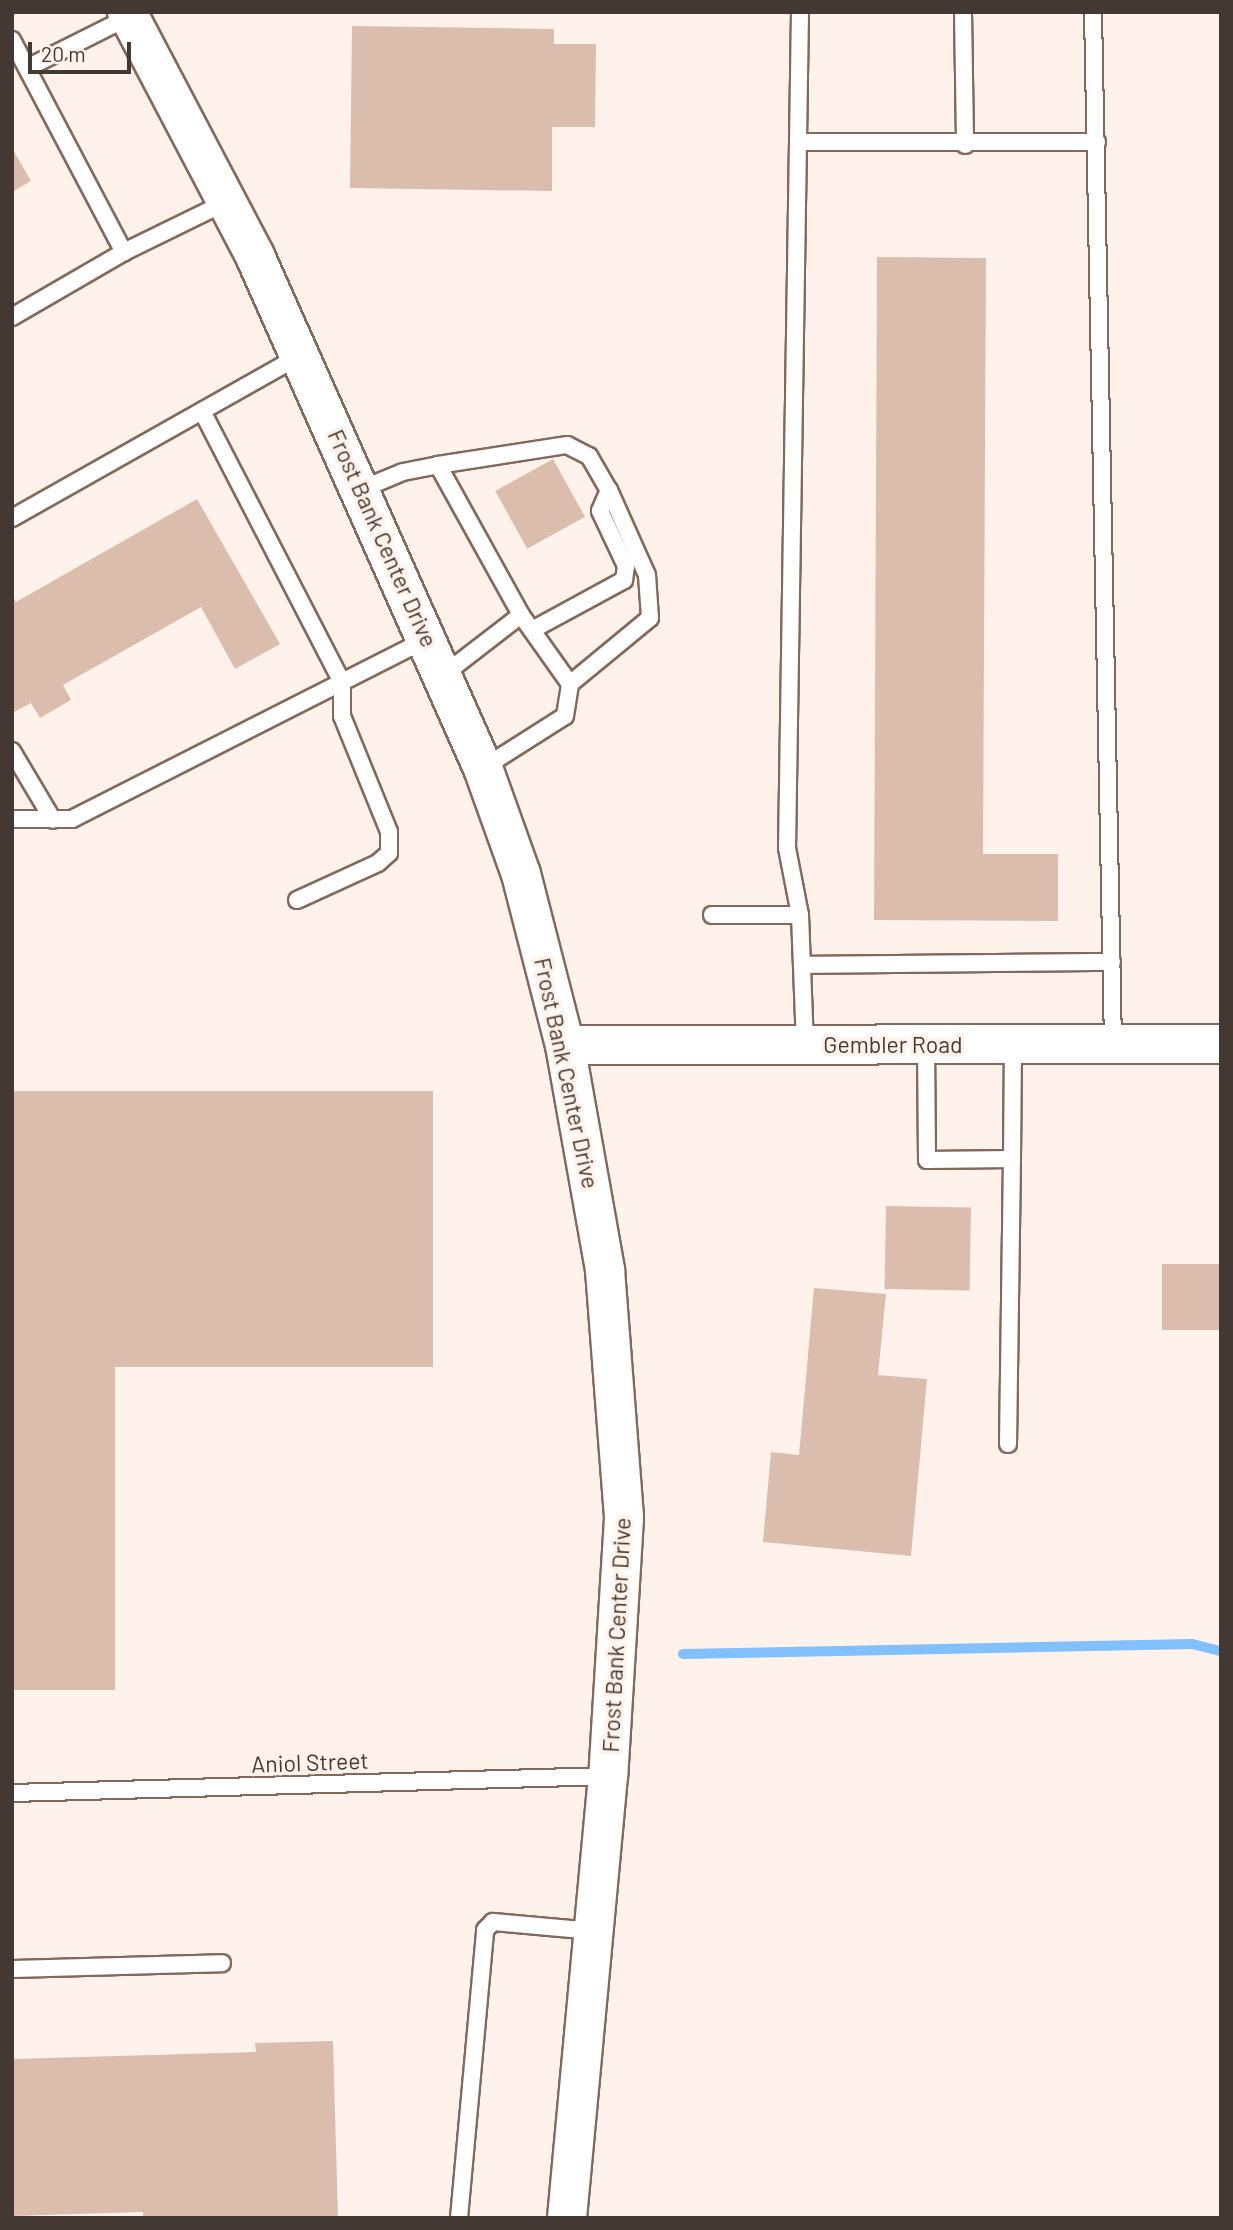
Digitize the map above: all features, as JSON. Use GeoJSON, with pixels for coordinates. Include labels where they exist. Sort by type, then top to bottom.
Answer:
{"type":"FeatureCollection","features":[{"type":"Feature","properties":{"kind":"main road","name":"Frost Bank Center Drive"},"geometry":{"type":"LineString","coordinates":[[128,14],[226,202],[300,356],[362,489],[483,768],[522,874],[565,1045],[605,1270],[620,1428],[624,1518],[608,1776],[567,2218]]}},
{"type":"Feature","properties":{"kind":"main road","name":"Gembler Road"},"geometry":{"type":"LineString","coordinates":[[565,1045],[1221,1044]]}},
{"type":"Feature","properties":{"kind":"lane"},"geometry":{"type":"LineString","coordinates":[[800,12],[787,848],[800,915],[804,1045]]}},
{"type":"Feature","properties":{"kind":"lane"},"geometry":{"type":"LineString","coordinates":[[963,12],[965,145]]}},
{"type":"Feature","properties":{"kind":"lane"},"geometry":{"type":"LineString","coordinates":[[1093,12],[1113,1044]]}},
{"type":"Feature","properties":{"kind":"lane"},"geometry":{"type":"LineString","coordinates":[[27,68],[128,14]]}},
{"type":"Feature","properties":{"kind":"lane"},"geometry":{"type":"LineString","coordinates":[[12,40],[124,252]]}},
{"type":"Feature","properties":{"kind":"lane"},"geometry":{"type":"LineString","coordinates":[[799,142],[965,145],[1097,142]]}},
{"type":"Feature","properties":{"kind":"lane"},"geometry":{"type":"LineString","coordinates":[[12,317],[124,252],[226,202]]}},
{"type":"Feature","properties":{"kind":"lane"},"geometry":{"type":"LineString","coordinates":[[12,518],[300,356]]}},
{"type":"Feature","properties":{"kind":"lane"},"geometry":{"type":"LineString","coordinates":[[202,411],[342,682],[342,716],[389,832],[389,853],[297,900]]}},
{"type":"Feature","properties":{"kind":"lane"},"geometry":{"type":"LineString","coordinates":[[362,489],[403,472],[567,445],[589,456],[609,490],[647,575],[650,618],[570,684],[565,716],[483,768]]}},
{"type":"Feature","properties":{"kind":"lane"},"geometry":{"type":"LineString","coordinates":[[438,465],[521,615],[570,684]]}},
{"type":"Feature","properties":{"kind":"lane"},"geometry":{"type":"LineString","coordinates":[[532,631],[624,580],[626,566],[600,511],[609,490]]}},
{"type":"Feature","properties":{"kind":"lane"},"geometry":{"type":"LineString","coordinates":[[443,676],[521,615]]}},
{"type":"Feature","properties":{"kind":"lane"},"geometry":{"type":"LineString","coordinates":[[12,819],[72,819],[428,639]]}},
{"type":"Feature","properties":{"kind":"lane"},"geometry":{"type":"LineString","coordinates":[[12,751],[53,820]]}},
{"type":"Feature","properties":{"kind":"lane"},"geometry":{"type":"LineString","coordinates":[[712,915],[800,915]]}},
{"type":"Feature","properties":{"kind":"lane"},"geometry":{"type":"LineString","coordinates":[[802,965],[1112,962]]}},
{"type":"Feature","properties":{"kind":"lane"},"geometry":{"type":"LineString","coordinates":[[926,1044],[927,1160],[1012,1159]]}},
{"type":"Feature","properties":{"kind":"lane"},"geometry":{"type":"LineString","coordinates":[[1008,1444],[1013,1044]]}},
{"type":"Feature","properties":{"kind":"lane","name":"Aniol Street"},"geometry":{"type":"LineString","coordinates":[[12,1793],[608,1776]]}},
{"type":"Feature","properties":{"kind":"lane"},"geometry":{"type":"LineString","coordinates":[[459,2218],[485,1930],[493,1922],[594,1931]]}},
{"type":"Feature","properties":{"kind":"lane"},"geometry":{"type":"LineString","coordinates":[[12,1969],[222,1963]]}},
{"type":"Feature","properties":{"kind":"building"},"geometry":{"type":"Polygon","coordinates":[[[352,26],[554,29],[554,44],[596,44],[595,127],[552,127],[552,191],[350,188],[352,26]]]}},
{"type":"Feature","properties":{"kind":"building"},"geometry":{"type":"Polygon","coordinates":[[[12,148],[31,181],[12,192],[12,148]]]}},
{"type":"Feature","properties":{"kind":"building"},"geometry":{"type":"Polygon","coordinates":[[[877,257],[986,258],[983,854],[1058,854],[1058,921],[874,920],[877,257]]]}},
{"type":"Feature","properties":{"kind":"building"},"geometry":{"type":"Polygon","coordinates":[[[553,459],[585,517],[527,549],[495,491],[553,459]]]}},
{"type":"Feature","properties":{"kind":"building"},"geometry":{"type":"Polygon","coordinates":[[[197,499],[280,644],[235,669],[201,607],[63,685],[71,700],[40,718],[31,703],[12,713],[12,595],[16,602],[197,499]]]}},
{"type":"Feature","properties":{"kind":"building"},"geometry":{"type":"Polygon","coordinates":[[[12,1091],[433,1091],[433,1367],[115,1367],[115,1690],[12,1690],[12,1091]]]}},
{"type":"Feature","properties":{"kind":"building"},"geometry":{"type":"Polygon","coordinates":[[[886,1206],[971,1207],[970,1290],[885,1289],[886,1206]]]}},
{"type":"Feature","properties":{"kind":"building"},"geometry":{"type":"Polygon","coordinates":[[[1162,1264],[1221,1264],[1221,1330],[1162,1330],[1162,1264]]]}},
{"type":"Feature","properties":{"kind":"building"},"geometry":{"type":"Polygon","coordinates":[[[814,1288],[886,1294],[878,1375],[927,1379],[911,1556],[763,1542],[771,1452],[799,1455],[814,1288]]]}},
{"type":"Feature","properties":{"kind":"building"},"geometry":{"type":"Polygon","coordinates":[[[333,2041],[338,2218],[143,2218],[143,2212],[12,2216],[12,2059],[256,2052],[255,2043],[333,2041]]]}},
{"type":"Feature","properties":{"kind":"waterway"},"geometry":{"type":"LineString","coordinates":[[683,1654],[1192,1644],[1221,1651]]}}]}
